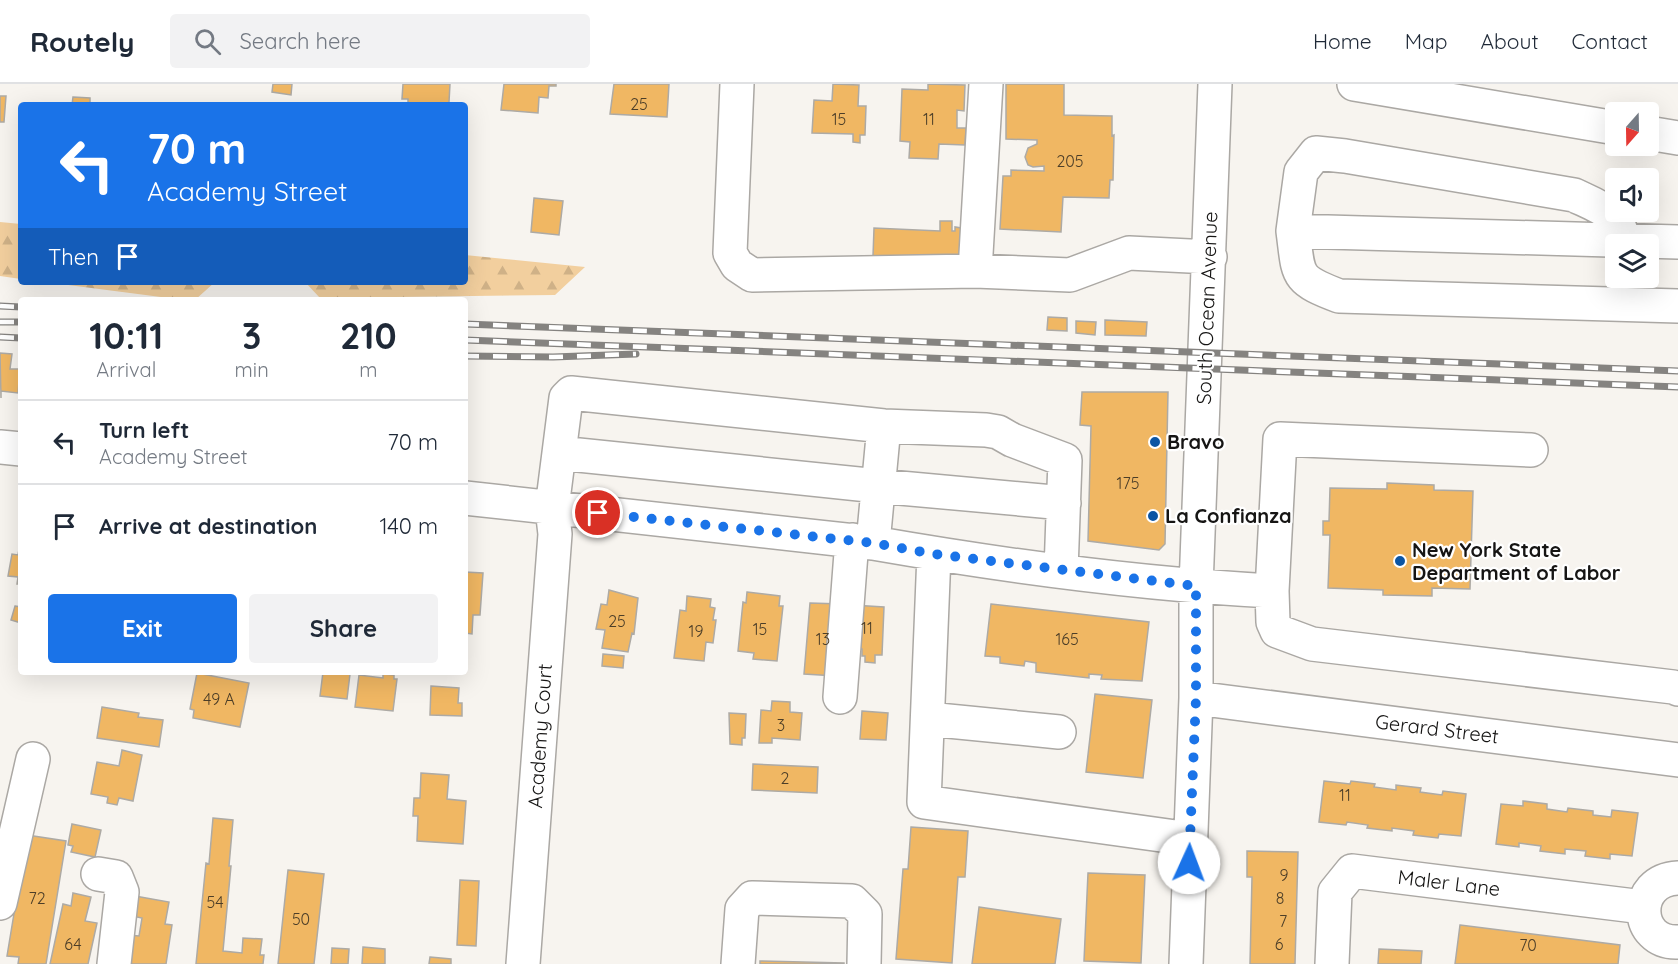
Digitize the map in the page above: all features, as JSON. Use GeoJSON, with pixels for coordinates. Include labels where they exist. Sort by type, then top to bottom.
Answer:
{"type":"FeatureCollection","features":[{"type":"Feature","properties":{"kind":"street"},"geometry":{"type":"LineString","coordinates":[[736,84],[730,253],[737,265],[752,275],[975,271],[1070,275],[1129,253],[1210,257]]}},
{"type":"Feature","properties":{"kind":"street"},"geometry":{"type":"LineString","coordinates":[[975,271],[986,84]]}},
{"type":"Feature","properties":{"kind":"street","name":"South Ocean Avenue"},"geometry":{"type":"LineString","coordinates":[[1186,964],[1196,698],[1196,586],[1215,84]]}},
{"type":"Feature","properties":{"kind":"street"},"geometry":{"type":"LineString","coordinates":[[1354,84],[1502,96],[1605,125]]}},
{"type":"Feature","properties":{"kind":"street"},"geometry":{"type":"LineString","coordinates":[[1659,135],[1678,138]]}},
{"type":"Feature","properties":{"kind":"street"},"geometry":{"type":"LineString","coordinates":[[1621,234],[1618,221],[1603,208],[1574,195],[1316,153],[1301,172],[1293,231],[1298,273],[1313,286],[1339,296],[1619,291],[1678,306]]}},
{"type":"Feature","properties":{"kind":"street"},"geometry":{"type":"LineString","coordinates":[[1293,231],[1605,242]]}},
{"type":"Feature","properties":{"kind":"street"},"geometry":{"type":"LineString","coordinates":[[1659,242],[1678,242]]}},
{"type":"Feature","properties":{"kind":"street","name":"Academy Court"},"geometry":{"type":"LineString","coordinates":[[523,964],[555,534],[552,508],[566,398],[572,393],[884,426]]}},
{"type":"Feature","properties":{"kind":"street"},"geometry":{"type":"LineString","coordinates":[[840,697],[862,541],[878,486],[884,426],[998,432],[1012,440],[1065,460],[1061,571]]}},
{"type":"Feature","properties":{"kind":"street"},"geometry":{"type":"LineString","coordinates":[[1531,450],[1280,439],[1272,591],[1273,622],[1277,631],[1312,644],[1678,689]]}},
{"type":"Feature","properties":{"kind":"street"},"geometry":{"type":"LineString","coordinates":[[0,447],[18,449]]}},
{"type":"Feature","properties":{"kind":"street"},"geometry":{"type":"LineString","coordinates":[[558,453],[878,486],[1064,502]]}},
{"type":"Feature","properties":{"kind":"street"},"geometry":{"type":"LineString","coordinates":[[468,498],[862,541],[934,554],[1061,571],[1196,586],[1272,591]]}},
{"type":"Feature","properties":{"kind":"street"},"geometry":{"type":"LineString","coordinates":[[934,554],[924,802],[1190,839]]}},
{"type":"Feature","properties":{"kind":"street","name":"Gerard Street"},"geometry":{"type":"LineString","coordinates":[[1196,698],[1678,760]]}},
{"type":"Feature","properties":{"kind":"street"},"geometry":{"type":"LineString","coordinates":[[928,719],[1059,732]]}},
{"type":"Feature","properties":{"kind":"street"},"geometry":{"type":"LineString","coordinates":[[0,903],[33,759]]}},
{"type":"Feature","properties":{"kind":"street","name":"Maler Lane"},"geometry":{"type":"LineString","coordinates":[[1332,964],[1335,892],[1352,871],[1644,907]]}},
{"type":"Feature","properties":{"kind":"street"},"geometry":{"type":"LineString","coordinates":[[98,874],[116,877],[122,892],[114,964]]}},
{"type":"Feature","properties":{"kind":"street"},"geometry":{"type":"LineString","coordinates":[[1673,949],[1650,930],[1645,919],[1644,907],[1647,894],[1656,884],[1668,878],[1678,878]]}},
{"type":"Feature","properties":{"kind":"street"},"geometry":{"type":"LineString","coordinates":[[738,964],[742,909],[752,898],[852,901],[865,914],[864,964]]}},
{"type":"Feature","properties":{"kind":"green space"},"geometry":{"type":"Polygon","coordinates":[[[0,222],[18,224],[18,279],[0,276],[0,222]]]}},
{"type":"Feature","properties":{"kind":"green space"},"geometry":{"type":"Polygon","coordinates":[[[468,255],[585,267],[555,295],[319,297],[308,285],[468,285],[468,255]]]}},
{"type":"Feature","properties":{"kind":"green space"},"geometry":{"type":"Polygon","coordinates":[[[68,285],[212,285],[198,297],[161,297],[68,285]]]}},
{"type":"Feature","properties":{"kind":"building"},"geometry":{"type":"Polygon","coordinates":[[[273,84],[292,84],[291,95],[272,92],[273,84]]]}},
{"type":"Feature","properties":{"kind":"building"},"geometry":{"type":"Polygon","coordinates":[[[403,84],[450,84],[449,102],[408,102],[408,99],[402,99],[403,84]]]}},
{"type":"Feature","properties":{"kind":"building"},"geometry":{"type":"Polygon","coordinates":[[[504,84],[556,84],[556,86],[549,86],[548,98],[539,97],[538,113],[501,110],[504,84]]]}},
{"type":"Feature","properties":{"kind":"building"},"geometry":{"type":"Polygon","coordinates":[[[614,84],[669,84],[667,117],[610,114],[614,84]]]}},
{"type":"Feature","properties":{"kind":"building"},"geometry":{"type":"Polygon","coordinates":[[[833,84],[859,85],[858,106],[866,106],[865,135],[860,135],[860,143],[853,142],[853,134],[812,133],[814,100],[832,101],[833,84]]]}},
{"type":"Feature","properties":{"kind":"building"},"geometry":{"type":"Polygon","coordinates":[[[928,84],[965,85],[964,111],[957,110],[957,128],[966,128],[965,145],[939,144],[938,159],[909,158],[910,142],[900,141],[902,89],[928,90],[928,84]]]}},
{"type":"Feature","properties":{"kind":"building"},"geometry":{"type":"Polygon","coordinates":[[[1006,84],[1064,84],[1064,115],[1112,116],[1113,180],[1110,180],[1109,198],[1063,197],[1061,232],[1000,229],[1003,176],[1011,176],[1011,170],[1044,171],[1044,166],[1028,165],[1025,157],[1028,148],[1037,144],[1037,140],[1006,139],[1006,84]]]}},
{"type":"Feature","properties":{"kind":"building"},"geometry":{"type":"Polygon","coordinates":[[[0,96],[6,96],[4,122],[0,122],[0,96]]]}},
{"type":"Feature","properties":{"kind":"building"},"geometry":{"type":"Polygon","coordinates":[[[73,97],[90,98],[90,102],[72,102],[73,97]]]}},
{"type":"Feature","properties":{"kind":"building"},"geometry":{"type":"Polygon","coordinates":[[[534,198],[563,201],[559,235],[531,232],[534,198]]]}},
{"type":"Feature","properties":{"kind":"building"},"geometry":{"type":"Polygon","coordinates":[[[940,221],[952,221],[952,231],[955,231],[955,227],[961,228],[960,259],[873,256],[874,228],[940,231],[940,221]]]}},
{"type":"Feature","properties":{"kind":"building"},"geometry":{"type":"Polygon","coordinates":[[[1048,317],[1067,318],[1067,331],[1047,330],[1048,317]]]}},
{"type":"Feature","properties":{"kind":"building"},"geometry":{"type":"Polygon","coordinates":[[[1105,320],[1147,322],[1146,336],[1105,335],[1105,320]]]}},
{"type":"Feature","properties":{"kind":"building"},"geometry":{"type":"Polygon","coordinates":[[[1076,321],[1096,322],[1095,335],[1076,333],[1076,321]]]}},
{"type":"Feature","properties":{"kind":"building"},"geometry":{"type":"Polygon","coordinates":[[[0,353],[12,354],[10,369],[18,369],[18,393],[1,391],[1,398],[0,353]]]}},
{"type":"Feature","properties":{"kind":"building"},"geometry":{"type":"Polygon","coordinates":[[[1082,392],[1168,392],[1165,544],[1159,550],[1088,541],[1091,426],[1080,425],[1082,392]]]}},
{"type":"Feature","properties":{"kind":"building","name":"New York State Department of Labor"},"geometry":{"type":"Polygon","coordinates":[[[1387,483],[1434,485],[1434,490],[1473,491],[1470,589],[1432,588],[1432,596],[1383,595],[1383,590],[1328,588],[1330,535],[1323,535],[1323,521],[1329,521],[1330,488],[1387,489],[1387,483]]]}},
{"type":"Feature","properties":{"kind":"building"},"geometry":{"type":"Polygon","coordinates":[[[12,554],[18,555],[18,577],[8,576],[12,554]]]}},
{"type":"Feature","properties":{"kind":"building"},"geometry":{"type":"Polygon","coordinates":[[[468,572],[483,573],[480,615],[473,615],[472,634],[468,633],[468,572]]]}},
{"type":"Feature","properties":{"kind":"building"},"geometry":{"type":"Polygon","coordinates":[[[609,590],[638,598],[634,634],[632,633],[628,652],[602,648],[605,630],[596,629],[601,604],[607,605],[609,590]]]}},
{"type":"Feature","properties":{"kind":"building"},"geometry":{"type":"Polygon","coordinates":[[[747,592],[780,596],[779,606],[783,606],[777,661],[753,659],[754,653],[738,651],[743,602],[746,603],[747,592]]]}},
{"type":"Feature","properties":{"kind":"building"},"geometry":{"type":"Polygon","coordinates":[[[687,596],[711,599],[710,607],[715,608],[713,643],[706,642],[704,661],[674,658],[680,610],[686,611],[687,596]]]}},
{"type":"Feature","properties":{"kind":"building"},"geometry":{"type":"Polygon","coordinates":[[[810,603],[841,604],[836,676],[804,674],[810,603]]]}},
{"type":"Feature","properties":{"kind":"building"},"geometry":{"type":"Polygon","coordinates":[[[991,604],[1149,622],[1142,681],[1101,679],[1102,675],[1089,674],[1089,678],[1036,672],[1036,663],[1025,661],[1024,666],[1000,663],[1000,657],[985,656],[991,604]]]}},
{"type":"Feature","properties":{"kind":"building"},"geometry":{"type":"Polygon","coordinates":[[[852,605],[884,607],[882,655],[875,655],[875,663],[865,662],[862,649],[850,649],[852,605]]]}},
{"type":"Feature","properties":{"kind":"building"},"geometry":{"type":"Polygon","coordinates":[[[15,606],[18,606],[18,622],[11,620],[15,606]]]}},
{"type":"Feature","properties":{"kind":"building"},"geometry":{"type":"Polygon","coordinates":[[[603,654],[624,656],[623,668],[602,666],[603,654]]]}},
{"type":"Feature","properties":{"kind":"building"},"geometry":{"type":"Polygon","coordinates":[[[197,675],[249,683],[240,727],[193,718],[194,710],[190,709],[197,675]]]}},
{"type":"Feature","properties":{"kind":"building"},"geometry":{"type":"Polygon","coordinates":[[[323,675],[350,675],[347,699],[320,696],[323,675]]]}},
{"type":"Feature","properties":{"kind":"building"},"geometry":{"type":"Polygon","coordinates":[[[359,675],[383,678],[383,675],[394,675],[394,679],[397,679],[393,711],[355,707],[359,675]]]}},
{"type":"Feature","properties":{"kind":"building"},"geometry":{"type":"Polygon","coordinates":[[[431,686],[459,688],[458,703],[462,703],[462,716],[430,715],[431,686]]]}},
{"type":"Feature","properties":{"kind":"building"},"geometry":{"type":"Polygon","coordinates":[[[1095,694],[1152,700],[1143,778],[1086,772],[1095,694]]]}},
{"type":"Feature","properties":{"kind":"building"},"geometry":{"type":"Polygon","coordinates":[[[772,701],[790,702],[790,712],[802,713],[800,740],[772,738],[772,743],[759,743],[761,710],[771,711],[772,701]]]}},
{"type":"Feature","properties":{"kind":"building"},"geometry":{"type":"Polygon","coordinates":[[[102,707],[139,713],[138,717],[163,720],[159,747],[97,738],[102,707]]]}},
{"type":"Feature","properties":{"kind":"building"},"geometry":{"type":"Polygon","coordinates":[[[862,711],[888,713],[886,740],[860,739],[862,711]]]}},
{"type":"Feature","properties":{"kind":"building"},"geometry":{"type":"Polygon","coordinates":[[[729,713],[746,714],[745,738],[742,738],[742,745],[730,744],[729,713]]]}},
{"type":"Feature","properties":{"kind":"building"},"geometry":{"type":"Polygon","coordinates":[[[122,750],[142,755],[133,801],[119,798],[117,805],[107,803],[108,797],[91,794],[97,762],[119,766],[122,750]]]}},
{"type":"Feature","properties":{"kind":"building"},"geometry":{"type":"Polygon","coordinates":[[[753,764],[818,767],[817,793],[752,790],[753,764]]]}},
{"type":"Feature","properties":{"kind":"building"},"geometry":{"type":"Polygon","coordinates":[[[421,773],[449,775],[447,799],[466,801],[463,844],[417,841],[418,816],[413,816],[414,798],[420,798],[421,773]]]}},
{"type":"Feature","properties":{"kind":"building"},"geometry":{"type":"Polygon","coordinates":[[[1324,781],[1375,784],[1374,787],[1396,790],[1396,785],[1421,788],[1420,792],[1442,795],[1443,791],[1466,794],[1461,836],[1439,834],[1438,838],[1413,835],[1414,831],[1392,828],[1392,831],[1367,828],[1368,825],[1347,822],[1346,825],[1319,822],[1324,781]]]}},
{"type":"Feature","properties":{"kind":"building"},"geometry":{"type":"Polygon","coordinates":[[[1523,801],[1547,804],[1547,809],[1567,812],[1568,808],[1593,811],[1593,815],[1611,817],[1612,810],[1638,813],[1632,856],[1610,854],[1610,859],[1585,856],[1586,851],[1565,849],[1565,854],[1540,851],[1541,846],[1519,843],[1519,847],[1496,844],[1501,804],[1523,806],[1523,801]]]}},
{"type":"Feature","properties":{"kind":"building"},"geometry":{"type":"Polygon","coordinates":[[[213,818],[233,820],[223,951],[242,953],[243,938],[262,939],[260,955],[264,955],[263,964],[196,964],[213,818]]]}},
{"type":"Feature","properties":{"kind":"building"},"geometry":{"type":"Polygon","coordinates":[[[72,824],[101,830],[95,857],[71,852],[73,846],[68,845],[72,824]]]}},
{"type":"Feature","properties":{"kind":"building"},"geometry":{"type":"Polygon","coordinates":[[[911,827],[968,831],[965,877],[958,877],[952,963],[896,959],[903,869],[908,869],[911,827]]]}},
{"type":"Feature","properties":{"kind":"building"},"geometry":{"type":"Polygon","coordinates":[[[27,835],[66,841],[46,964],[18,964],[19,957],[7,956],[27,835]]]}},
{"type":"Feature","properties":{"kind":"building"},"geometry":{"type":"Polygon","coordinates":[[[1247,851],[1298,852],[1295,964],[1250,964],[1252,877],[1247,877],[1247,851]]]}},
{"type":"Feature","properties":{"kind":"building"},"geometry":{"type":"Polygon","coordinates":[[[288,870],[324,874],[314,964],[278,964],[288,870]]]}},
{"type":"Feature","properties":{"kind":"building"},"geometry":{"type":"Polygon","coordinates":[[[1088,873],[1145,875],[1141,963],[1084,961],[1088,873]]]}},
{"type":"Feature","properties":{"kind":"building"},"geometry":{"type":"Polygon","coordinates":[[[460,880],[479,881],[476,946],[457,945],[460,880]]]}},
{"type":"Feature","properties":{"kind":"building"},"geometry":{"type":"Polygon","coordinates":[[[73,893],[91,897],[85,921],[97,923],[88,964],[50,964],[63,904],[71,906],[73,893]]]}},
{"type":"Feature","properties":{"kind":"building"},"geometry":{"type":"Polygon","coordinates":[[[135,896],[169,902],[165,924],[172,925],[166,964],[124,964],[129,935],[139,936],[142,918],[132,916],[135,896]]]}},
{"type":"Feature","properties":{"kind":"building"},"geometry":{"type":"Polygon","coordinates":[[[979,907],[1061,919],[1055,964],[972,964],[979,907]]]}},
{"type":"Feature","properties":{"kind":"building"},"geometry":{"type":"Polygon","coordinates":[[[1460,925],[1620,945],[1618,964],[1455,964],[1460,925]]]}},
{"type":"Feature","properties":{"kind":"building"},"geometry":{"type":"Polygon","coordinates":[[[363,947],[385,949],[385,964],[362,964],[363,947]]]}},
{"type":"Feature","properties":{"kind":"building"},"geometry":{"type":"Polygon","coordinates":[[[332,948],[349,949],[348,964],[331,964],[332,948]]]}},
{"type":"Feature","properties":{"kind":"building"},"geometry":{"type":"Polygon","coordinates":[[[1379,949],[1422,951],[1421,964],[1378,964],[1379,949]]]}},
{"type":"Feature","properties":{"kind":"building"},"geometry":{"type":"Polygon","coordinates":[[[430,957],[451,959],[451,964],[429,964],[430,957]]]}},
{"type":"Feature","properties":{"kind":"building"},"geometry":{"type":"Polygon","coordinates":[[[760,961],[844,963],[844,964],[760,964],[760,961]]]}},
{"type":"Feature","properties":{"kind":"railway"},"geometry":{"type":"LineString","coordinates":[[0,306],[18,307]]}},
{"type":"Feature","properties":{"kind":"railway"},"geometry":{"type":"LineString","coordinates":[[0,322],[18,322]]}},
{"type":"Feature","properties":{"kind":"railway"},"geometry":{"type":"LineString","coordinates":[[468,324],[1678,371]]}},
{"type":"Feature","properties":{"kind":"railway"},"geometry":{"type":"LineString","coordinates":[[0,337],[18,338]]}},
{"type":"Feature","properties":{"kind":"railway"},"geometry":{"type":"LineString","coordinates":[[468,340],[1678,387]]}},
{"type":"Feature","properties":{"kind":"railway"},"geometry":{"type":"LineString","coordinates":[[468,356],[553,357],[636,354]]}},
{"type":"Feature","properties":{"kind":"place","name":"Bravo"},"geometry":{"type":"Point","coordinates":[1155,442]}},
{"type":"Feature","properties":{"kind":"place","name":"La Confianza"},"geometry":{"type":"Point","coordinates":[1153,516]}},
{"type":"Feature","properties":{"kind":"place","name":"New York State Department of Labor"},"geometry":{"type":"Point","coordinates":[1400,561]}},
{"type":"Feature","properties":{"kind":"route"},"geometry":{"type":"LineString","coordinates":[[598,513],[873,543],[934,554],[1061,571],[1196,586],[1196,698],[1189,863]]}}]}
